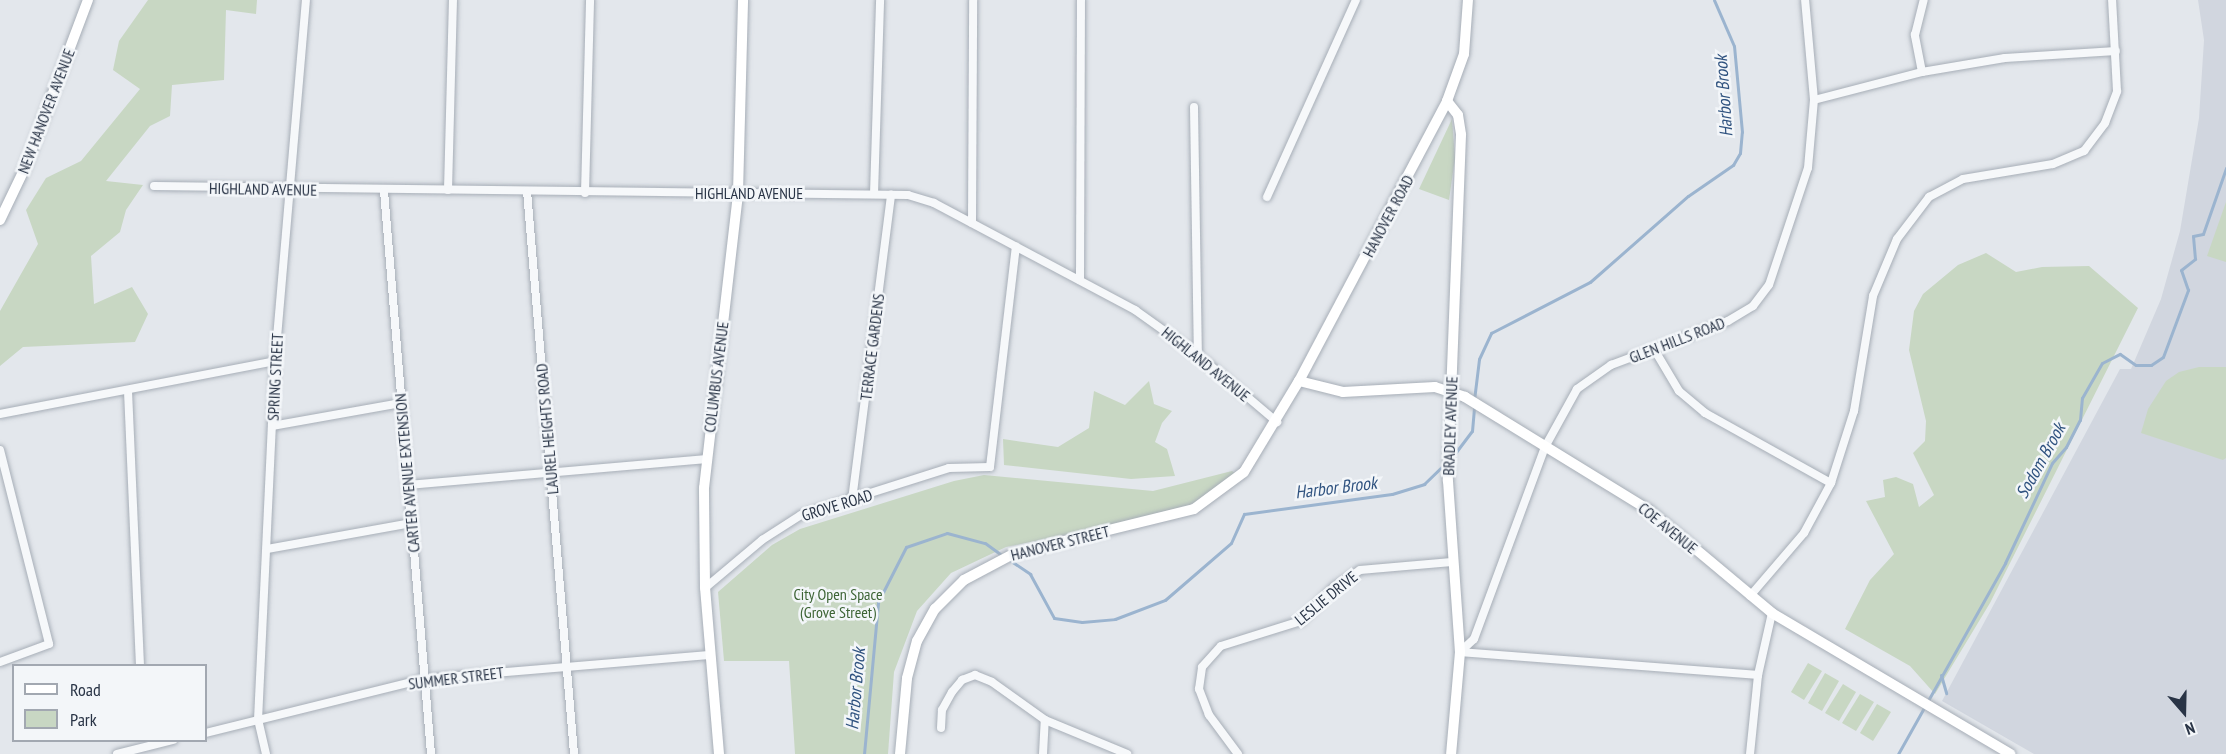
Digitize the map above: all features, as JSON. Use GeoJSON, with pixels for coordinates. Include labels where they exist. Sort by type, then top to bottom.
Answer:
{"type":"FeatureCollection","features":[{"type":"Feature","properties":{"kind":"street","name":"NEW HANOVER AVENUE"},"geometry":{"type":"LineString","coordinates":[[0,220],[24,170],[88,0]]}},
{"type":"Feature","properties":{"kind":"street","name":"SPRING STREET"},"geometry":{"type":"LineString","coordinates":[[266,754],[258,720],[275,361],[306,0]]}},
{"type":"Feature","properties":{"kind":"street"},"geometry":{"type":"LineString","coordinates":[[448,190],[453,0]]}},
{"type":"Feature","properties":{"kind":"street"},"geometry":{"type":"LineString","coordinates":[[585,192],[590,0]]}},
{"type":"Feature","properties":{"kind":"street","name":"COLUMBUS AVENUE"},"geometry":{"type":"LineString","coordinates":[[719,754],[705,588],[706,459],[738,193],[743,0]]}},
{"type":"Feature","properties":{"kind":"street"},"geometry":{"type":"LineString","coordinates":[[874,194],[880,0]]}},
{"type":"Feature","properties":{"kind":"street"},"geometry":{"type":"LineString","coordinates":[[972,223],[973,0]]}},
{"type":"Feature","properties":{"kind":"street"},"geometry":{"type":"LineString","coordinates":[[1080,280],[1081,0]]}},
{"type":"Feature","properties":{"kind":"street"},"geometry":{"type":"LineString","coordinates":[[1267,196],[1356,0]]}},
{"type":"Feature","properties":{"kind":"street","name":"HANOVER ROAD"},"geometry":{"type":"LineString","coordinates":[[1277,422],[1447,100],[1464,54],[1468,0]]}},
{"type":"Feature","properties":{"kind":"street","name":"GLEN HILLS ROAD"},"geometry":{"type":"LineString","coordinates":[[1460,652],[1474,639],[1545,447],[1577,389],[1611,365],[1728,321],[1753,306],[1769,285],[1808,168],[1814,100],[1805,0]]}},
{"type":"Feature","properties":{"kind":"street"},"geometry":{"type":"LineString","coordinates":[[1922,72],[1915,35],[1924,0]]}},
{"type":"Feature","properties":{"kind":"street"},"geometry":{"type":"LineString","coordinates":[[1750,596],[1804,533],[1831,483],[1854,411],[1873,296],[1897,239],[1929,197],[1963,179],[2053,164],[2084,151],[2105,123],[2117,91],[2112,0]]}},
{"type":"Feature","properties":{"kind":"street"},"geometry":{"type":"LineString","coordinates":[[1814,100],[1922,72],[2005,58],[2116,51]]}},
{"type":"Feature","properties":{"kind":"street","name":"BRADLEY AVENUE"},"geometry":{"type":"LineString","coordinates":[[1447,100],[1458,115],[1461,135],[1448,508],[1460,652],[1451,754]]}},
{"type":"Feature","properties":{"kind":"street"},"geometry":{"type":"LineString","coordinates":[[1194,107],[1198,355]]}},
{"type":"Feature","properties":{"kind":"street","name":"HIGHLAND AVENUE"},"geometry":{"type":"LineString","coordinates":[[154,186],[384,191],[891,194],[922,198],[1080,280],[1156,324],[1198,355],[1277,422]]}},
{"type":"Feature","properties":{"kind":"street","name":"CARTER AVENUE EXTENSION"},"geometry":{"type":"LineString","coordinates":[[384,191],[431,754]]}},
{"type":"Feature","properties":{"kind":"street","name":"LAUREL HEIGHTS ROAD"},"geometry":{"type":"LineString","coordinates":[[527,191],[574,754]]}},
{"type":"Feature","properties":{"kind":"street","name":"TERRACE GARDENS"},"geometry":{"type":"LineString","coordinates":[[852,500],[891,194]]}},
{"type":"Feature","properties":{"kind":"street","name":"GROVE ROAD"},"geometry":{"type":"LineString","coordinates":[[705,588],[781,526],[801,515],[949,468],[990,467],[1016,247]]}},
{"type":"Feature","properties":{"kind":"street"},"geometry":{"type":"LineString","coordinates":[[1654,349],[1679,391],[1705,412],[1831,483]]}},
{"type":"Feature","properties":{"kind":"street"},"geometry":{"type":"LineString","coordinates":[[0,414],[275,361]]}},
{"type":"Feature","properties":{"kind":"street","name":"COE AVENUE"},"geometry":{"type":"LineString","coordinates":[[1299,381],[1343,392],[1428,387],[1451,391],[1465,397],[1649,510],[1772,613],[2010,754]]}},
{"type":"Feature","properties":{"kind":"street"},"geometry":{"type":"LineString","coordinates":[[128,391],[140,664]]}},
{"type":"Feature","properties":{"kind":"street"},"geometry":{"type":"LineString","coordinates":[[272,426],[401,403]]}},
{"type":"Feature","properties":{"kind":"street","name":"HANOVER STREET"},"geometry":{"type":"LineString","coordinates":[[900,754],[907,678],[917,641],[947,594],[980,569],[1041,546],[1194,509],[1244,472],[1277,422]]}},
{"type":"Feature","properties":{"kind":"street"},"geometry":{"type":"LineString","coordinates":[[0,450],[48,644],[0,662]]}},
{"type":"Feature","properties":{"kind":"street"},"geometry":{"type":"LineString","coordinates":[[409,485],[706,459]]}},
{"type":"Feature","properties":{"kind":"street"},"geometry":{"type":"LineString","coordinates":[[267,549],[412,523]]}},
{"type":"Feature","properties":{"kind":"street","name":"LESLIE DRIVE"},"geometry":{"type":"LineString","coordinates":[[1238,754],[1209,715],[1199,689],[1202,667],[1221,646],[1301,621],[1334,587],[1360,570],[1452,562]]}},
{"type":"Feature","properties":{"kind":"street"},"geometry":{"type":"LineString","coordinates":[[1750,754],[1758,675],[1772,613]]}},
{"type":"Feature","properties":{"kind":"street"},"geometry":{"type":"LineString","coordinates":[[1460,652],[1758,675]]}},
{"type":"Feature","properties":{"kind":"street","name":"SUMMER STREET"},"geometry":{"type":"LineString","coordinates":[[207,733],[424,679],[711,655]]}},
{"type":"Feature","properties":{"kind":"street"},"geometry":{"type":"LineString","coordinates":[[941,728],[942,710],[952,692],[962,680],[975,675],[992,682],[1045,720],[1127,754]]}},
{"type":"Feature","properties":{"kind":"street"},"geometry":{"type":"LineString","coordinates":[[1043,754],[1045,720]]}},
{"type":"Feature","properties":{"kind":"street"},"geometry":{"type":"LineString","coordinates":[[123,753],[143,744],[163,742]]}},
{"type":"Feature","properties":{"kind":"shaded area"},"geometry":{"type":"Polygon","coordinates":[[[2198,0],[2226,0],[2226,754],[2034,754],[1942,701],[2120,369],[2131,369],[2161,299],[2180,231],[2199,118],[2204,40],[2198,0]]]}},
{"type":"Feature","properties":{"kind":"green space"},"geometry":{"type":"Polygon","coordinates":[[[148,0],[257,0],[256,14],[226,10],[224,80],[172,85],[170,116],[150,126],[106,181],[143,185],[126,210],[120,232],[91,256],[94,304],[132,287],[148,314],[135,342],[23,347],[0,366],[0,311],[38,244],[26,210],[46,178],[81,161],[140,89],[113,70],[119,41],[148,0]]]}},
{"type":"Feature","properties":{"kind":"green space"},"geometry":{"type":"Polygon","coordinates":[[[1452,119],[1455,158],[1449,200],[1419,189],[1452,119]]]}},
{"type":"Feature","properties":{"kind":"green space"},"geometry":{"type":"Polygon","coordinates":[[[2226,202],[2226,262],[2207,256],[2226,202]]]}},
{"type":"Feature","properties":{"kind":"green space"},"geometry":{"type":"Polygon","coordinates":[[[1986,253],[2016,272],[2042,267],[2089,266],[2138,308],[1990,603],[1935,694],[1910,666],[1845,629],[1870,580],[1894,554],[1866,501],[1885,497],[1883,480],[1896,477],[1913,484],[1919,507],[1934,495],[1913,453],[1925,441],[1926,421],[1909,350],[1914,311],[1923,294],[1958,265],[1986,253]]]}},
{"type":"Feature","properties":{"kind":"green space"},"geometry":{"type":"Polygon","coordinates":[[[2199,367],[2226,367],[2226,458],[2223,460],[2141,433],[2148,409],[2166,381],[2179,372],[2199,367]]]}},
{"type":"Feature","properties":{"kind":"green space"},"geometry":{"type":"Polygon","coordinates":[[[1149,381],[1154,404],[1172,411],[1162,423],[1155,442],[1167,449],[1175,476],[1131,479],[1004,465],[1003,439],[1058,447],[1089,428],[1094,391],[1125,405],[1149,381]]]}},
{"type":"Feature","properties":{"kind":"green space","name":"City Open Space (Grove Street)"},"geometry":{"type":"Polygon","coordinates":[[[1232,471],[1237,475],[1209,496],[1175,512],[1006,547],[951,573],[917,611],[894,672],[888,754],[795,754],[789,661],[724,661],[718,592],[772,545],[800,529],[954,481],[984,475],[1153,491],[1232,471]]]}},
{"type":"Feature","properties":{"kind":"green space"},"geometry":{"type":"Polygon","coordinates":[[[1808,663],[1822,671],[1804,700],[1791,692],[1808,663]]]}},
{"type":"Feature","properties":{"kind":"green space"},"geometry":{"type":"Polygon","coordinates":[[[1825,673],[1839,681],[1822,711],[1808,703],[1825,673]]]}},
{"type":"Feature","properties":{"kind":"green space"},"geometry":{"type":"Polygon","coordinates":[[[1843,684],[1856,692],[1839,721],[1825,713],[1843,684]]]}},
{"type":"Feature","properties":{"kind":"green space"},"geometry":{"type":"Polygon","coordinates":[[[1860,694],[1874,702],[1856,731],[1842,723],[1860,694]]]}},
{"type":"Feature","properties":{"kind":"green space"},"geometry":{"type":"Polygon","coordinates":[[[1877,704],[1891,712],[1873,741],[1860,733],[1877,704]]]}},
{"type":"Feature","properties":{"kind":"waterway","name":"Harbor Brook"},"geometry":{"type":"LineString","coordinates":[[1474,400],[1479,359],[1491,333],[1590,282],[1688,196],[1733,165],[1740,153],[1742,132],[1734,46],[1714,0]]}},
{"type":"Feature","properties":{"kind":"waterway","name":"Sodom Brook"},"geometry":{"type":"LineString","coordinates":[[1898,754],[2005,563],[2052,463],[2066,447],[2080,420],[2082,398],[2102,363],[2120,354],[2136,365],[2151,365],[2163,357],[2188,290],[2181,270],[2195,259],[2193,236],[2203,234],[2226,168]]}},
{"type":"Feature","properties":{"kind":"waterway","name":"Harbor Brook"},"geometry":{"type":"LineString","coordinates":[[1453,456],[1472,431],[1474,407]]}},
{"type":"Feature","properties":{"kind":"waterway","name":"Harbor Brook"},"geometry":{"type":"LineString","coordinates":[[1008,559],[1030,574],[1054,618],[1082,622],[1115,619],[1165,600],[1231,543],[1244,514],[1392,494],[1424,484],[1446,463]]}},
{"type":"Feature","properties":{"kind":"waterway","name":"Harbor Brook"},"geometry":{"type":"LineString","coordinates":[[864,754],[878,602],[906,547],[947,533],[985,543],[1003,556]]}},
{"type":"Feature","properties":{"kind":"waterway"},"geometry":{"type":"LineString","coordinates":[[1941,675],[1946,693]]}}]}
